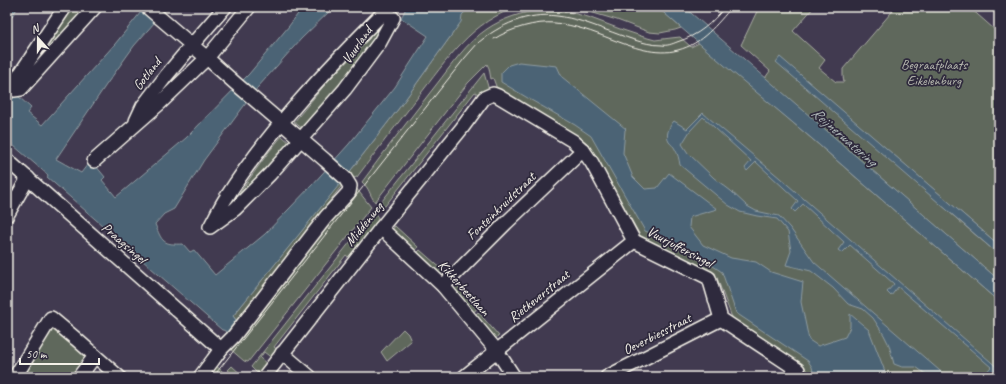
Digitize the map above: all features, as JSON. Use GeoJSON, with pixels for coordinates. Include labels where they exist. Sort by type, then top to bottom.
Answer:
{"type":"FeatureCollection","features":[{"type":"Feature","properties":{"kind":"street"},"geometry":{"type":"LineString","coordinates":[[65,7],[14,83],[14,90],[21,89],[95,7]]}},
{"type":"Feature","properties":{"kind":"street"},"geometry":{"type":"LineString","coordinates":[[146,7],[192,44],[325,160],[348,182],[349,192],[326,217],[200,377]]}},
{"type":"Feature","properties":{"kind":"street","name":"Gotland"},"geometry":{"type":"LineString","coordinates":[[134,126],[143,106],[192,44],[225,7]]}},
{"type":"Feature","properties":{"kind":"street","name":"Gotland"},"geometry":{"type":"LineString","coordinates":[[94,160],[160,103],[207,58],[249,7]]}},
{"type":"Feature","properties":{"kind":"street","name":"Vuurland"},"geometry":{"type":"LineString","coordinates":[[386,12],[393,18],[380,42],[345,89],[270,174],[235,209],[210,227],[225,199],[252,160],[282,123],[329,69],[386,12]]}},
{"type":"Feature","properties":{"kind":"street","name":"Vuurjuffersingel"},"geometry":{"type":"LineString","coordinates":[[493,94],[573,141],[583,150],[592,163],[634,240],[709,278],[721,319]]}},
{"type":"Feature","properties":{"kind":"street","name":"Middenweg"},"geometry":{"type":"LineString","coordinates":[[264,377],[462,128],[484,98],[493,94]]}},
{"type":"Feature","properties":{"kind":"street","name":"Fonteinkruidstraat"},"geometry":{"type":"LineString","coordinates":[[443,286],[506,223],[583,150]]}},
{"type":"Feature","properties":{"kind":"street","name":"Praagsingel"},"geometry":{"type":"LineString","coordinates":[[7,160],[221,349]]}},
{"type":"Feature","properties":{"kind":"street"},"geometry":{"type":"LineString","coordinates":[[7,215],[28,178]]}},
{"type":"Feature","properties":{"kind":"street","name":"Kikkerbeetlaan"},"geometry":{"type":"LineString","coordinates":[[381,228],[443,286],[497,351],[514,377]]}},
{"type":"Feature","properties":{"kind":"street","name":"Rietkeverstraat"},"geometry":{"type":"LineString","coordinates":[[464,377],[634,240]]}},
{"type":"Feature","properties":{"kind":"street"},"geometry":{"type":"LineString","coordinates":[[15,377],[51,318],[119,377]]}},
{"type":"Feature","properties":{"kind":"street"},"geometry":{"type":"LineString","coordinates":[[721,319],[798,370],[799,377]]}},
{"type":"Feature","properties":{"kind":"street","name":"Oeverbiesstraat"},"geometry":{"type":"LineString","coordinates":[[607,377],[721,319]]}},
{"type":"Feature","properties":{"kind":"street"},"geometry":{"type":"LineString","coordinates":[[282,354],[310,377]]}},
{"type":"Feature","properties":{"kind":"street"},"geometry":{"type":"LineString","coordinates":[[79,377],[95,356]]}},
{"type":"Feature","properties":{"kind":"green space"},"geometry":{"type":"Polygon","coordinates":[[[71,7],[76,7],[84,14],[19,86],[71,7]]]}},
{"type":"Feature","properties":{"kind":"green space"},"geometry":{"type":"Polygon","coordinates":[[[431,7],[519,7],[488,21],[474,31],[462,43],[439,69],[357,177],[354,178],[348,174],[399,108],[453,33],[431,7]]]}},
{"type":"Feature","properties":{"kind":"green space"},"geometry":{"type":"Polygon","coordinates":[[[573,7],[658,7],[681,28],[660,33],[649,32],[617,20],[573,7]]]}},
{"type":"Feature","properties":{"kind":"green space","name":"Begraafplaats Eikelenburg"},"geometry":{"type":"Polygon","coordinates":[[[759,7],[814,7],[793,31],[825,60],[819,68],[836,82],[844,82],[843,69],[896,7],[969,7],[994,29],[999,23],[999,245],[779,57],[957,219],[999,255],[999,280],[765,78],[770,71],[741,45],[759,7]]]}},
{"type":"Feature","properties":{"kind":"green space"},"geometry":{"type":"Polygon","coordinates":[[[541,9],[569,12],[588,17],[655,40],[680,37],[691,47],[699,43],[811,138],[999,302],[999,377],[809,377],[804,366],[735,322],[717,278],[710,272],[641,237],[587,143],[573,133],[497,89],[493,78],[491,79],[487,64],[468,83],[375,202],[367,187],[362,182],[459,55],[472,41],[493,25],[513,16],[541,9]]]}},
{"type":"Feature","properties":{"kind":"green space"},"geometry":{"type":"Polygon","coordinates":[[[385,19],[374,42],[371,42],[333,93],[303,129],[294,122],[327,82],[370,38],[368,35],[385,19]]]}},
{"type":"Feature","properties":{"kind":"green space"},"geometry":{"type":"Polygon","coordinates":[[[484,73],[489,90],[481,96],[475,92],[385,206],[380,209],[378,206],[484,73]]]}},
{"type":"Feature","properties":{"kind":"green space"},"geometry":{"type":"Polygon","coordinates":[[[282,136],[290,143],[229,206],[226,207],[237,191],[240,192],[282,136]]]}},
{"type":"Feature","properties":{"kind":"green space"},"geometry":{"type":"Polygon","coordinates":[[[341,182],[343,184],[227,333],[236,320],[233,316],[341,182]]]}},
{"type":"Feature","properties":{"kind":"green space"},"geometry":{"type":"Polygon","coordinates":[[[356,188],[371,207],[248,362],[244,361],[229,348],[356,188]]]}},
{"type":"Feature","properties":{"kind":"green space"},"geometry":{"type":"Polygon","coordinates":[[[374,212],[381,222],[352,260],[346,255],[274,347],[279,351],[273,359],[264,352],[260,358],[268,365],[258,374],[251,367],[374,212]]]}},
{"type":"Feature","properties":{"kind":"green space"},"geometry":{"type":"Polygon","coordinates":[[[395,226],[418,247],[415,252],[391,231],[395,226]]]}},
{"type":"Feature","properties":{"kind":"green space"},"geometry":{"type":"Polygon","coordinates":[[[420,250],[444,271],[440,276],[416,254],[420,250]]]}},
{"type":"Feature","properties":{"kind":"green space"},"geometry":{"type":"Polygon","coordinates":[[[457,285],[477,309],[472,313],[453,290],[457,285]]]}},
{"type":"Feature","properties":{"kind":"green space"},"geometry":{"type":"Polygon","coordinates":[[[478,312],[499,336],[493,339],[474,316],[478,312]]]}},
{"type":"Feature","properties":{"kind":"green space"},"geometry":{"type":"Polygon","coordinates":[[[51,318],[95,356],[79,377],[15,377],[51,318]]]}},
{"type":"Feature","properties":{"kind":"green space"},"geometry":{"type":"Polygon","coordinates":[[[403,329],[408,334],[411,341],[387,361],[381,352],[403,329]]]}},
{"type":"Feature","properties":{"kind":"green space"},"geometry":{"type":"Polygon","coordinates":[[[215,365],[229,377],[206,377],[215,365]]]}},
{"type":"Feature","properties":{"kind":"green space"},"geometry":{"type":"Polygon","coordinates":[[[232,366],[244,377],[236,377],[228,370],[232,366]]]}},
{"type":"Feature","properties":{"kind":"water"},"geometry":{"type":"Polygon","coordinates":[[[7,7],[18,7],[7,24],[7,7]]]}},
{"type":"Feature","properties":{"kind":"water"},"geometry":{"type":"Polygon","coordinates":[[[145,7],[168,7],[134,46],[56,159],[81,173],[91,160],[105,177],[102,180],[116,197],[186,138],[249,74],[303,7],[334,7],[301,39],[258,87],[204,160],[174,209],[164,214],[155,224],[164,241],[171,244],[183,244],[190,252],[194,250],[215,275],[265,234],[312,185],[349,144],[395,87],[428,36],[401,18],[406,8],[404,7],[469,7],[462,15],[461,22],[399,108],[348,174],[233,316],[236,320],[227,332],[222,330],[47,177],[48,175],[7,140],[7,95],[13,99],[17,95],[31,108],[27,113],[42,125],[115,44],[145,7]]]}},
{"type":"Feature","properties":{"kind":"water"},"geometry":{"type":"Polygon","coordinates":[[[657,7],[684,7],[999,280],[999,302],[811,138],[657,7]]]}},
{"type":"Feature","properties":{"kind":"water"},"geometry":{"type":"Polygon","coordinates":[[[780,57],[999,245],[999,255],[776,62],[780,57]]]}},
{"type":"Feature","properties":{"kind":"water"},"geometry":{"type":"Polygon","coordinates":[[[519,62],[557,66],[562,77],[626,129],[623,153],[633,177],[645,189],[657,188],[669,173],[717,209],[690,217],[689,227],[703,245],[731,258],[756,262],[771,272],[803,282],[801,302],[809,340],[818,346],[845,337],[850,327],[850,314],[869,330],[886,374],[884,377],[814,377],[812,367],[808,361],[736,313],[722,272],[695,254],[645,231],[591,136],[575,125],[501,82],[501,73],[509,65],[519,62]]]}},
{"type":"Feature","properties":{"kind":"water"},"geometry":{"type":"Polygon","coordinates":[[[703,113],[780,178],[999,369],[999,376],[983,376],[991,367],[898,287],[891,296],[887,292],[894,284],[850,245],[842,253],[838,250],[844,242],[803,204],[795,212],[792,209],[798,201],[756,162],[747,171],[745,168],[751,161],[703,117],[690,131],[682,144],[688,153],[714,178],[747,206],[756,211],[779,216],[790,228],[814,262],[947,377],[930,377],[916,367],[902,367],[894,364],[889,345],[873,318],[863,309],[848,304],[833,288],[811,271],[786,265],[791,251],[788,232],[777,219],[740,212],[728,205],[680,165],[676,151],[668,140],[669,128],[674,121],[687,129],[703,113]]]}},
{"type":"Feature","properties":{"kind":"tram line"},"geometry":{"type":"LineString","coordinates":[[213,377],[464,59],[478,43],[486,37],[514,21],[546,15],[563,17],[588,23],[641,42],[655,45],[668,45],[692,36],[715,19],[725,7]]}},
{"type":"Feature","properties":{"kind":"tram line"},"geometry":{"type":"LineString","coordinates":[[494,39],[523,26],[540,23],[555,23],[583,29],[644,50],[670,52],[687,47],[702,38],[732,7]]}},
{"type":"Feature","properties":{"kind":"water label","name":"Reijnerwatering"},"geometry":{"type":"Point","coordinates":[844,137]}}]}
